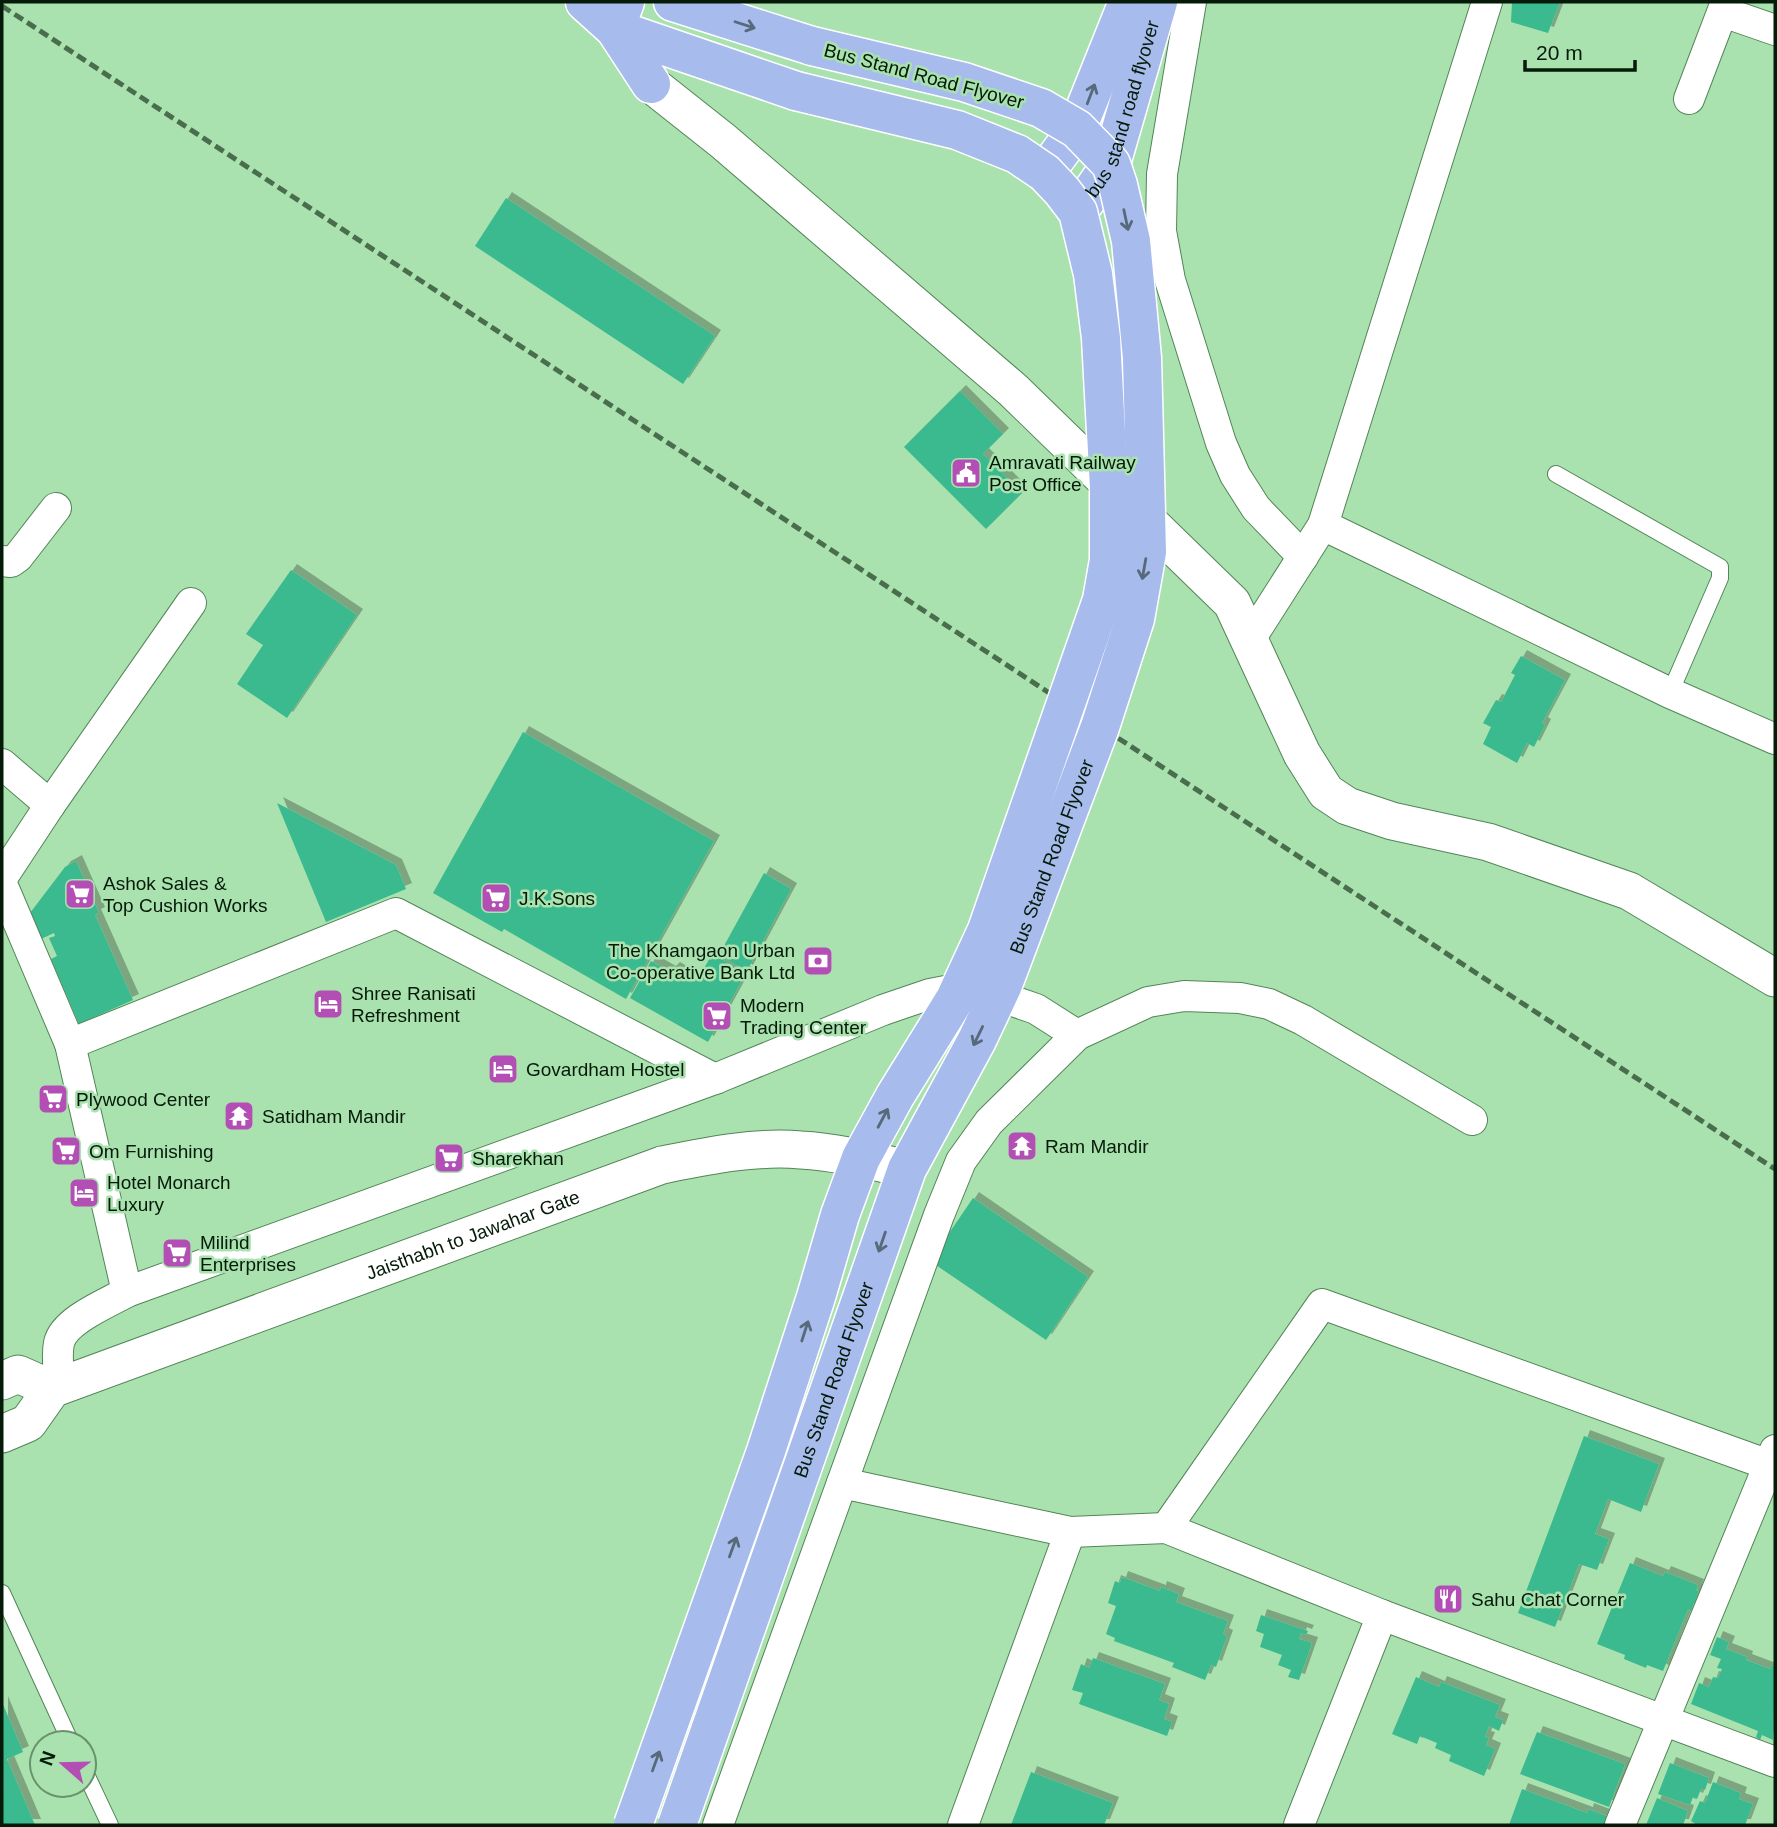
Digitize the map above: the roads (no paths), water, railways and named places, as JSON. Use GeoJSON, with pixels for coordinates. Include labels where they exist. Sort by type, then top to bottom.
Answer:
{"type":"FeatureCollection","features":[{"type":"Feature","properties":{"kind":"main road"},"geometry":{"type":"LineString","coordinates":[[586,2],[620,15],[651,84]]}},
{"type":"Feature","properties":{"kind":"main road","name":"bus stand road flyover"},"geometry":{"type":"LineString","coordinates":[[1045,173],[1077,129],[1128,2]]}},
{"type":"Feature","properties":{"kind":"main road","name":"bus stand road flyover"},"geometry":{"type":"LineString","coordinates":[[1078,212],[1111,164],[1158,2]]}},
{"type":"Feature","properties":{"kind":"main road"},"geometry":{"type":"LineString","coordinates":[[651,84],[666,46],[678,3]]}},
{"type":"Feature","properties":{"kind":"main road","name":"Bus Stand Road Flyover"},"geometry":{"type":"LineString","coordinates":[[677,1825],[907,1169],[977,1040],[1002,986],[1100,727],[1135,619],[1147,552],[1142,358],[1131,241],[1111,164],[1077,129],[1041,108],[975,86],[812,46],[678,3]]}},
{"type":"Feature","properties":{"kind":"main road","name":"Bus Stand Road Flyover"},"geometry":{"type":"LineString","coordinates":[[620,15],[666,46],[796,91],[957,130],[1017,154],[1045,173],[1078,212],[1093,274],[1102,351],[1109,488],[1109,561],[1102,600],[987,930],[955,999],[895,1096],[861,1158],[840,1214],[766,1451],[634,1825]]}},
{"type":"Feature","properties":{"kind":"street"},"geometry":{"type":"LineString","coordinates":[[1191,2],[1162,174],[1161,231],[1170,280],[1221,443],[1235,475],[1256,508],[1303,557]]}},
{"type":"Feature","properties":{"kind":"street"},"geometry":{"type":"LineString","coordinates":[[1250,641],[1324,524],[1487,2]]}},
{"type":"Feature","properties":{"kind":"street"},"geometry":{"type":"LineString","coordinates":[[1689,99],[1724,7],[1775,30]]}},
{"type":"Feature","properties":{"kind":"street"},"geometry":{"type":"LineString","coordinates":[[651,84],[723,141],[1013,390],[1232,603],[1302,754],[1326,792],[1347,806],[1392,821],[1488,842],[1629,891],[1775,978]]}},
{"type":"Feature","properties":{"kind":"street"},"geometry":{"type":"LineString","coordinates":[[2,561],[11,562],[18,557],[56,508]]}},
{"type":"Feature","properties":{"kind":"street"},"geometry":{"type":"LineString","coordinates":[[1324,524],[1670,693],[1775,739]]}},
{"type":"Feature","properties":{"kind":"street"},"geometry":{"type":"LineString","coordinates":[[2,878],[191,603]]}},
{"type":"Feature","properties":{"kind":"street"},"geometry":{"type":"LineString","coordinates":[[2,764],[50,805]]}},
{"type":"Feature","properties":{"kind":"street"},"geometry":{"type":"LineString","coordinates":[[2,884],[70,1044],[127,1292]]}},
{"type":"Feature","properties":{"kind":"street"},"geometry":{"type":"LineString","coordinates":[[70,1044],[396,913],[715,1079]]}},
{"type":"Feature","properties":{"kind":"street"},"geometry":{"type":"LineString","coordinates":[[2,1434],[28,1423],[56,1388],[59,1342],[64,1330],[127,1292],[715,1079],[883,1010],[930,994],[956,989],[993,993],[1036,1009],[1077,1035]]}},
{"type":"Feature","properties":{"kind":"street"},"geometry":{"type":"LineString","coordinates":[[718,1825],[939,1215],[961,1161],[989,1122],[1077,1035],[1148,1002],[1184,996],[1240,998],[1269,1004],[1303,1020],[1472,1120]]}},
{"type":"Feature","properties":{"kind":"street","name":"Jaisthabh to Jawahar Gate"},"geometry":{"type":"LineString","coordinates":[[56,1388],[662,1166],[755,1150],[801,1150],[861,1158],[907,1169]]}},
{"type":"Feature","properties":{"kind":"street"},"geometry":{"type":"LineString","coordinates":[[1166,1528],[1322,1304],[1772,1458],[1620,1825]]}},
{"type":"Feature","properties":{"kind":"street"},"geometry":{"type":"LineString","coordinates":[[2,1381],[18,1374],[56,1388]]}},
{"type":"Feature","properties":{"kind":"street"},"geometry":{"type":"LineString","coordinates":[[842,1483],[1070,1532],[1166,1528],[1382,1615],[1775,1762]]}},
{"type":"Feature","properties":{"kind":"street"},"geometry":{"type":"LineString","coordinates":[[963,1825],[1070,1532]]}},
{"type":"Feature","properties":{"kind":"street"},"geometry":{"type":"LineString","coordinates":[[1299,1825],[1382,1615]]}},
{"type":"Feature","properties":{"kind":"lane"},"geometry":{"type":"LineString","coordinates":[[1556,474],[1720,567],[1720,578],[1670,693]]}},
{"type":"Feature","properties":{"kind":"lane"},"geometry":{"type":"LineString","coordinates":[[2,1593],[65,1729]]}},
{"type":"Feature","properties":{"kind":"lane"},"geometry":{"type":"LineString","coordinates":[[98,1799],[110,1825]]}},
{"type":"Feature","properties":{"kind":"railway"},"geometry":{"type":"LineString","coordinates":[[2,6],[1775,1169]]}},
{"type":"Feature","properties":{"kind":"place","name":"Amravati Railway Post Office"},"geometry":{"type":"Point","coordinates":[966,473]}},
{"type":"Feature","properties":{"kind":"place","name":"Ashok Sales & Top Cushion Works"},"geometry":{"type":"Point","coordinates":[80,894]}},
{"type":"Feature","properties":{"kind":"place","name":"J.K.Sons"},"geometry":{"type":"Point","coordinates":[496,898]}},
{"type":"Feature","properties":{"kind":"place","name":"The Khamgaon Urban Co-operative Bank Ltd"},"geometry":{"type":"Point","coordinates":[818,961]}},
{"type":"Feature","properties":{"kind":"place","name":"Shree Ranisati Refreshment"},"geometry":{"type":"Point","coordinates":[328,1004]}},
{"type":"Feature","properties":{"kind":"place","name":"Modern Trading Center"},"geometry":{"type":"Point","coordinates":[717,1016]}},
{"type":"Feature","properties":{"kind":"place","name":"Govardham Hostel"},"geometry":{"type":"Point","coordinates":[503,1069]}},
{"type":"Feature","properties":{"kind":"place","name":"Plywood Center"},"geometry":{"type":"Point","coordinates":[53,1099]}},
{"type":"Feature","properties":{"kind":"place","name":"Satidham Mandir"},"geometry":{"type":"Point","coordinates":[239,1116]}},
{"type":"Feature","properties":{"kind":"place","name":"Ram Mandir"},"geometry":{"type":"Point","coordinates":[1022,1146]}},
{"type":"Feature","properties":{"kind":"place","name":"Om Furnishing"},"geometry":{"type":"Point","coordinates":[66,1151]}},
{"type":"Feature","properties":{"kind":"place","name":"Sharekhan"},"geometry":{"type":"Point","coordinates":[449,1158]}},
{"type":"Feature","properties":{"kind":"place","name":"Hotel Monarch Luxury"},"geometry":{"type":"Point","coordinates":[84,1193]}},
{"type":"Feature","properties":{"kind":"place","name":"Milind Enterprises"},"geometry":{"type":"Point","coordinates":[177,1253]}},
{"type":"Feature","properties":{"kind":"place","name":"Sahu Chat Corner"},"geometry":{"type":"Point","coordinates":[1448,1599]}}]}
